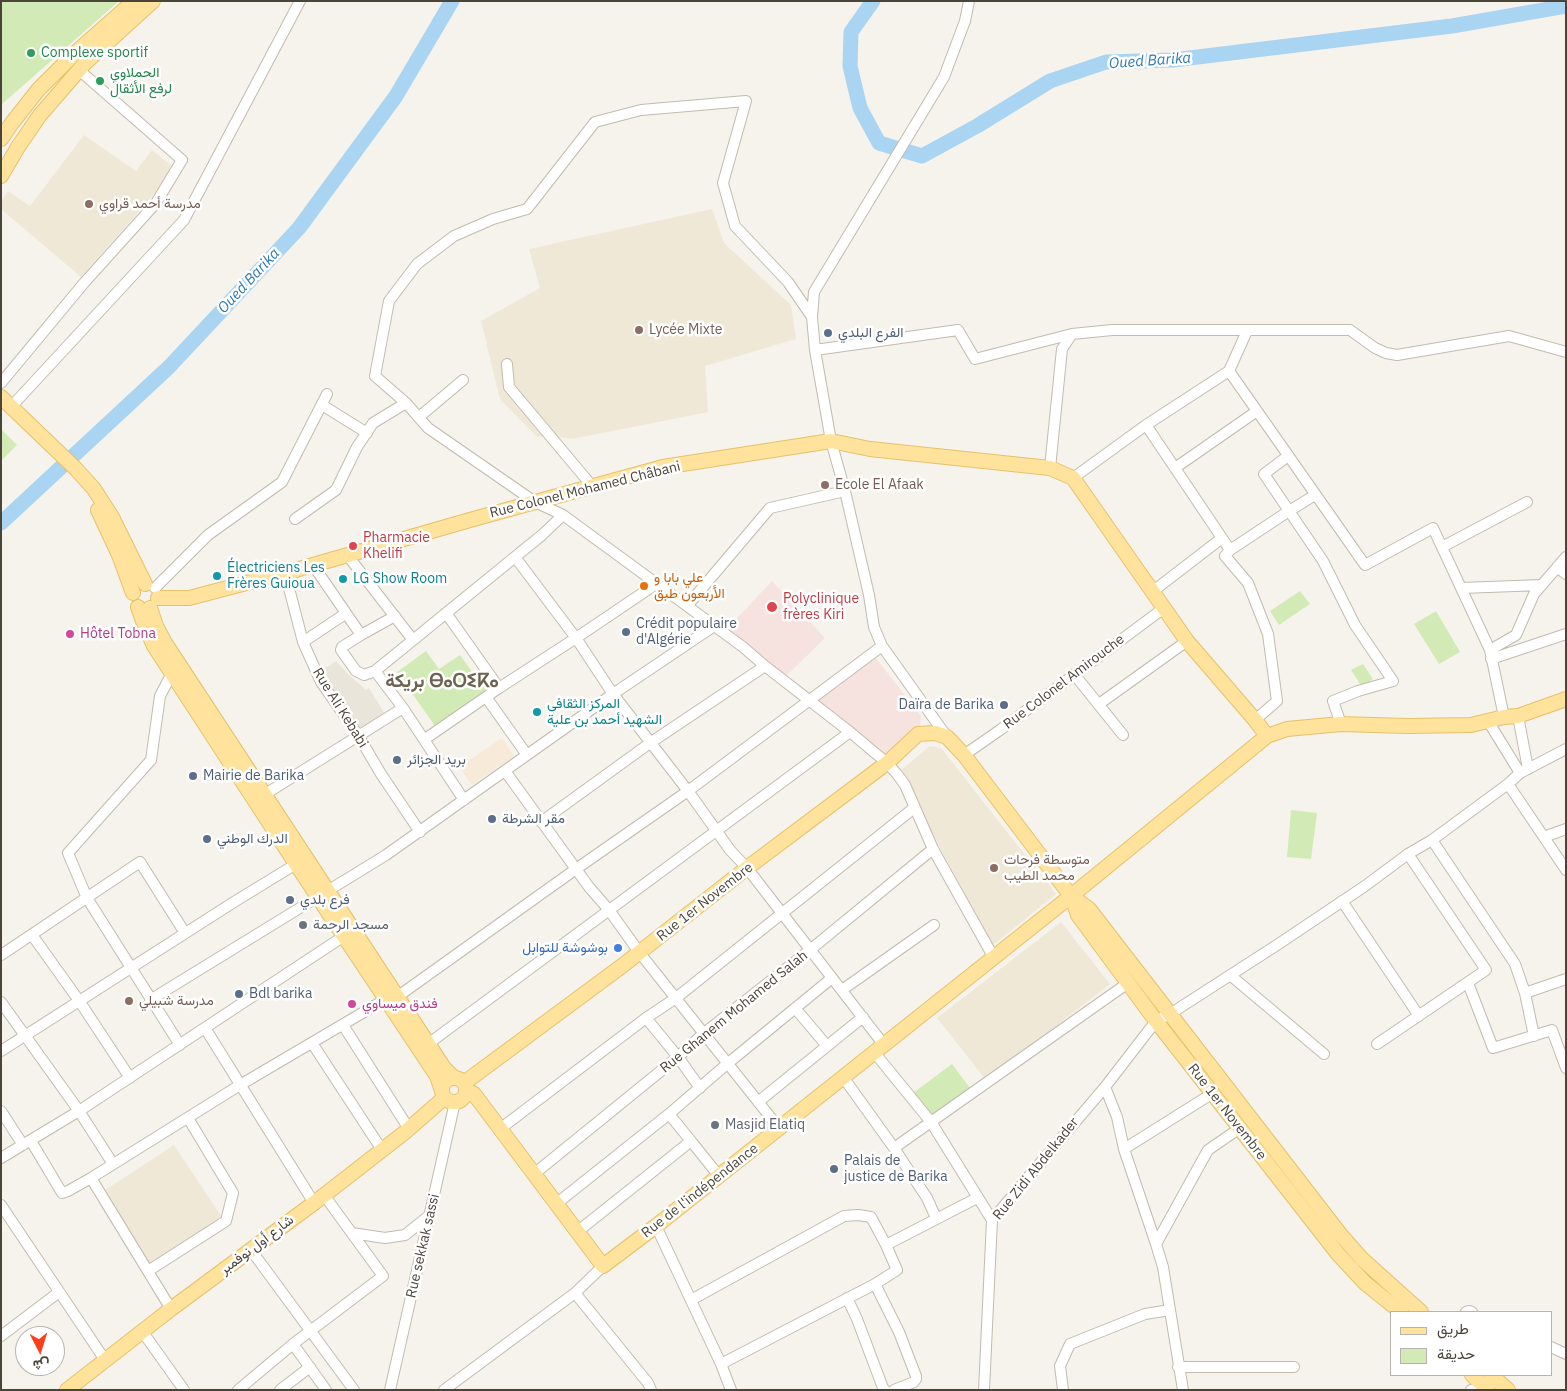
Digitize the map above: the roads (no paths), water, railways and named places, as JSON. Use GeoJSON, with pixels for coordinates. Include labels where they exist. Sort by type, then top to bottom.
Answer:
{"type":"FeatureCollection","features":[{"type":"Feature","properties":{"kind":"main road"},"geometry":{"type":"LineString","coordinates":[[1,139],[38,90],[73,55],[134,1]]}},
{"type":"Feature","properties":{"kind":"main road"},"geometry":{"type":"LineString","coordinates":[[1,176],[18,147],[40,116],[79,70],[153,1]]}},
{"type":"Feature","properties":{"kind":"main road"},"geometry":{"type":"LineString","coordinates":[[4,404],[24,425],[76,469],[112,517],[149,597],[156,626],[165,643],[259,797],[296,864],[323,893],[344,936],[428,1044],[444,1068],[474,1094],[603,1266]]}},
{"type":"Feature","properties":{"kind":"main road","name":"Rue Colonel Mohamed Châbani"},"geometry":{"type":"LineString","coordinates":[[149,597],[189,598],[313,566],[663,467],[831,442],[870,449],[1050,468],[1072,478]]}},
{"type":"Feature","properties":{"kind":"main road"},"geometry":{"type":"LineString","coordinates":[[1072,478],[1187,641],[1267,736],[1287,730],[1340,724],[1471,725],[1511,717],[1566,700]]}},
{"type":"Feature","properties":{"kind":"main road"},"geometry":{"type":"LineString","coordinates":[[92,492],[120,555],[133,593],[133,601],[149,597]]}},
{"type":"Feature","properties":{"kind":"main road"},"geometry":{"type":"LineString","coordinates":[[149,597],[143,621],[154,646],[259,797],[392,998],[447,1096]]}},
{"type":"Feature","properties":{"kind":"main road","name":"Rue 1er Novembre"},"geometry":{"type":"LineString","coordinates":[[461,1083],[640,952],[747,868],[887,763],[918,734],[935,732],[947,737]]}},
{"type":"Feature","properties":{"kind":"main road","name":"Rue de l'indépendance"},"geometry":{"type":"LineString","coordinates":[[603,1266],[994,958],[1267,736]]}},
{"type":"Feature","properties":{"kind":"main road"},"geometry":{"type":"LineString","coordinates":[[947,737],[964,755],[1071,896],[1089,909],[1340,1234],[1362,1259],[1420,1311]]}},
{"type":"Feature","properties":{"kind":"main road","name":"Rue 1er Novembre"},"geometry":{"type":"LineString","coordinates":[[1071,896],[1078,915],[1156,1021],[1338,1254],[1365,1283],[1400,1311]]}},
{"type":"Feature","properties":{"kind":"main road"},"geometry":{"type":"LineString","coordinates":[[447,1096],[445,1080],[461,1083]]}},
{"type":"Feature","properties":{"kind":"main road"},"geometry":{"type":"LineString","coordinates":[[447,1096],[463,1098],[461,1083]]}},
{"type":"Feature","properties":{"kind":"main road","name":"شارع أول نوفمبر"},"geometry":{"type":"LineString","coordinates":[[67,1390],[171,1309],[319,1199],[409,1129],[447,1096]]}},
{"type":"Feature","properties":{"kind":"main road"},"geometry":{"type":"LineString","coordinates":[[1473,1376],[1484,1385],[1508,1390]]}},
{"type":"Feature","properties":{"kind":"street"},"geometry":{"type":"LineString","coordinates":[[4,404],[184,220],[300,1]]}},
{"type":"Feature","properties":{"kind":"street"},"geometry":{"type":"LineString","coordinates":[[947,737],[882,646],[874,627],[869,595],[845,491],[831,442],[814,350],[812,317],[814,292],[944,77],[969,1]]}},
{"type":"Feature","properties":{"kind":"street"},"geometry":{"type":"LineString","coordinates":[[1,383],[84,283],[156,203],[182,160],[79,70]]}},
{"type":"Feature","properties":{"kind":"street"},"geometry":{"type":"LineString","coordinates":[[812,317],[788,282],[735,226],[723,184],[746,101],[641,110],[595,122],[526,209],[493,219],[454,236],[417,264],[389,301],[375,376],[406,403],[428,428],[535,502],[563,515],[743,647],[887,763],[905,785],[933,850],[994,958]]}},
{"type":"Feature","properties":{"kind":"street"},"geometry":{"type":"LineString","coordinates":[[814,350],[958,330],[975,359],[1072,334],[1112,330],[1350,330],[1375,348],[1397,355],[1510,336],[1566,352]]}},
{"type":"Feature","properties":{"kind":"street"},"geometry":{"type":"LineString","coordinates":[[1072,478],[1146,425],[1229,371],[1247,331]]}},
{"type":"Feature","properties":{"kind":"street"},"geometry":{"type":"LineString","coordinates":[[1050,468],[1062,349],[1072,334]]}},
{"type":"Feature","properties":{"kind":"street"},"geometry":{"type":"LineString","coordinates":[[507,364],[509,387],[592,486]]}},
{"type":"Feature","properties":{"kind":"street"},"geometry":{"type":"LineString","coordinates":[[1229,371],[1365,565],[1433,528],[1491,655],[1511,717],[1524,771]]}},
{"type":"Feature","properties":{"kind":"street"},"geometry":{"type":"LineString","coordinates":[[419,417],[463,380]]}},
{"type":"Feature","properties":{"kind":"street"},"geometry":{"type":"LineString","coordinates":[[149,597],[208,535],[282,482],[327,394]]}},
{"type":"Feature","properties":{"kind":"street"},"geometry":{"type":"LineString","coordinates":[[295,519],[336,490],[357,447],[373,423],[406,403]]}},
{"type":"Feature","properties":{"kind":"street"},"geometry":{"type":"LineString","coordinates":[[322,405],[367,433]]}},
{"type":"Feature","properties":{"kind":"street"},"geometry":{"type":"LineString","coordinates":[[1174,468],[1257,411]]}},
{"type":"Feature","properties":{"kind":"street"},"geometry":{"type":"LineString","coordinates":[[1146,425],[1230,550]]}},
{"type":"Feature","properties":{"kind":"street"},"geometry":{"type":"LineString","coordinates":[[1288,456],[1264,474],[1323,561],[1355,625],[1393,681],[1358,691],[1333,702],[1340,724]]}},
{"type":"Feature","properties":{"kind":"street"},"geometry":{"type":"LineString","coordinates":[[687,606],[770,508],[845,491]]}},
{"type":"Feature","properties":{"kind":"street"},"geometry":{"type":"LineString","coordinates":[[1255,720],[1277,701],[1268,634],[1248,583],[1225,556],[1230,550],[1315,495]]}},
{"type":"Feature","properties":{"kind":"street"},"geometry":{"type":"LineString","coordinates":[[1442,547],[1527,502]]}},
{"type":"Feature","properties":{"kind":"street"},"geometry":{"type":"LineString","coordinates":[[395,616],[342,647],[341,650],[347,660],[359,674],[364,675],[375,671],[542,535],[563,515]]}},
{"type":"Feature","properties":{"kind":"street"},"geometry":{"type":"LineString","coordinates":[[1152,592],[1222,538]]}},
{"type":"Feature","properties":{"kind":"street"},"geometry":{"type":"LineString","coordinates":[[348,556],[413,640]]}},
{"type":"Feature","properties":{"kind":"street"},"geometry":{"type":"LineString","coordinates":[[515,557],[730,850],[747,868],[863,1017],[879,1048],[931,1122],[992,1220]]}},
{"type":"Feature","properties":{"kind":"street"},"geometry":{"type":"LineString","coordinates":[[1491,655],[1516,635],[1534,594],[1566,557]]}},
{"type":"Feature","properties":{"kind":"street"},"geometry":{"type":"LineString","coordinates":[[313,566],[361,635]]}},
{"type":"Feature","properties":{"kind":"street"},"geometry":{"type":"LineString","coordinates":[[1557,567],[1566,574]]}},
{"type":"Feature","properties":{"kind":"street","name":"Rue Ali Kebabi"},"geometry":{"type":"LineString","coordinates":[[285,573],[303,642],[322,682],[420,832]]}},
{"type":"Feature","properties":{"kind":"street"},"geometry":{"type":"LineString","coordinates":[[425,739],[656,584]]}},
{"type":"Feature","properties":{"kind":"street"},"geometry":{"type":"LineString","coordinates":[[1461,588],[1542,585]]}},
{"type":"Feature","properties":{"kind":"street","name":"Rue Colonel Amirouche"},"geometry":{"type":"LineString","coordinates":[[964,755],[1164,608]]}},
{"type":"Feature","properties":{"kind":"street"},"geometry":{"type":"LineString","coordinates":[[446,613],[499,688]]}},
{"type":"Feature","properties":{"kind":"street"},"geometry":{"type":"LineString","coordinates":[[303,642],[345,614]]}},
{"type":"Feature","properties":{"kind":"street"},"geometry":{"type":"LineString","coordinates":[[150,1000],[386,855],[714,626]]}},
{"type":"Feature","properties":{"kind":"street"},"geometry":{"type":"LineString","coordinates":[[1491,655],[1566,634]]}},
{"type":"Feature","properties":{"kind":"street"},"geometry":{"type":"LineString","coordinates":[[1099,704],[1187,641]]}},
{"type":"Feature","properties":{"kind":"street"},"geometry":{"type":"LineString","coordinates":[[1,1112],[27,1143],[62,1193],[68,1191],[240,1085],[392,998],[688,791],[882,646]]}},
{"type":"Feature","properties":{"kind":"street"},"geometry":{"type":"LineString","coordinates":[[541,822],[650,743],[765,666]]}},
{"type":"Feature","properties":{"kind":"street"},"geometry":{"type":"LineString","coordinates":[[375,671],[425,739],[464,800]]}},
{"type":"Feature","properties":{"kind":"street"},"geometry":{"type":"LineString","coordinates":[[172,673],[160,696],[151,760],[68,853],[87,898],[180,1045]]}},
{"type":"Feature","properties":{"kind":"street"},"geometry":{"type":"LineString","coordinates":[[1074,674],[1123,734]]}},
{"type":"Feature","properties":{"kind":"street"},"geometry":{"type":"LineString","coordinates":[[486,697],[528,755]]}},
{"type":"Feature","properties":{"kind":"street"},"geometry":{"type":"LineString","coordinates":[[259,797],[403,708]]}},
{"type":"Feature","properties":{"kind":"street"},"geometry":{"type":"LineString","coordinates":[[1488,721],[1524,771]]}},
{"type":"Feature","properties":{"kind":"street"},"geometry":{"type":"LineString","coordinates":[[428,1044],[850,732]]}},
{"type":"Feature","properties":{"kind":"street","name":"Rue Zidi Abdelkader"},"geometry":{"type":"LineString","coordinates":[[984,1390],[992,1220],[1105,1086],[1156,1021],[1230,975],[1342,901],[1408,854],[1432,840],[1524,771],[1566,749]]}},
{"type":"Feature","properties":{"kind":"street"},"geometry":{"type":"LineString","coordinates":[[505,771],[576,869],[778,1128]]}},
{"type":"Feature","properties":{"kind":"street"},"geometry":{"type":"LineString","coordinates":[[1508,784],[1566,870]]}},
{"type":"Feature","properties":{"kind":"street"},"geometry":{"type":"LineString","coordinates":[[500,1129],[646,1018],[676,998],[914,808]]}},
{"type":"Feature","properties":{"kind":"street"},"geometry":{"type":"LineString","coordinates":[[1544,837],[1566,829]]}},
{"type":"Feature","properties":{"kind":"street"},"geometry":{"type":"LineString","coordinates":[[1432,840],[1515,964],[1525,993],[1534,1036]]}},
{"type":"Feature","properties":{"kind":"street","name":"Rue Ghanem Mohamed Salah"},"geometry":{"type":"LineString","coordinates":[[534,1174],[678,1058],[703,1034],[933,850]]}},
{"type":"Feature","properties":{"kind":"street"},"geometry":{"type":"LineString","coordinates":[[1377,1044],[1486,970],[1408,854]]}},
{"type":"Feature","properties":{"kind":"street"},"geometry":{"type":"LineString","coordinates":[[1,955],[140,862],[185,934]]}},
{"type":"Feature","properties":{"kind":"street"},"geometry":{"type":"LineString","coordinates":[[1,1051],[296,864]]}},
{"type":"Feature","properties":{"kind":"street"},"geometry":{"type":"LineString","coordinates":[[1342,901],[1419,1016]]}},
{"type":"Feature","properties":{"kind":"street"},"geometry":{"type":"LineString","coordinates":[[842,990],[934,925]]}},
{"type":"Feature","properties":{"kind":"street"},"geometry":{"type":"LineString","coordinates":[[32,935],[80,1002],[130,1078]]}},
{"type":"Feature","properties":{"kind":"street"},"geometry":{"type":"LineString","coordinates":[[1,1158],[130,1078],[344,936]]}},
{"type":"Feature","properties":{"kind":"street"},"geometry":{"type":"LineString","coordinates":[[1230,975],[1324,1054]]}},
{"type":"Feature","properties":{"kind":"street"},"geometry":{"type":"LineString","coordinates":[[556,1204],[669,1114],[832,978]]}},
{"type":"Feature","properties":{"kind":"street"},"geometry":{"type":"LineString","coordinates":[[1525,993],[1566,979]]}},
{"type":"Feature","properties":{"kind":"street"},"geometry":{"type":"LineString","coordinates":[[894,1148],[1128,983]]}},
{"type":"Feature","properties":{"kind":"street"},"geometry":{"type":"LineString","coordinates":[[1468,983],[1493,1048],[1552,1030],[1561,1041],[1566,1068]]}},
{"type":"Feature","properties":{"kind":"street"},"geometry":{"type":"LineString","coordinates":[[1,1002],[79,1111],[113,1164]]}},
{"type":"Feature","properties":{"kind":"street"},"geometry":{"type":"LineString","coordinates":[[795,1008],[827,1046]]}},
{"type":"Feature","properties":{"kind":"street"},"geometry":{"type":"LineString","coordinates":[[758,1102],[863,1017]]}},
{"type":"Feature","properties":{"kind":"street"},"geometry":{"type":"LineString","coordinates":[[646,1018],[700,1088]]}},
{"type":"Feature","properties":{"kind":"street"},"geometry":{"type":"LineString","coordinates":[[342,1025],[409,1129]]}},
{"type":"Feature","properties":{"kind":"street"},"geometry":{"type":"LineString","coordinates":[[205,1028],[240,1085],[319,1199],[352,1233],[383,1276],[293,1344],[238,1390]]}},
{"type":"Feature","properties":{"kind":"street"},"geometry":{"type":"LineString","coordinates":[[312,1043],[382,1150]]}},
{"type":"Feature","properties":{"kind":"street"},"geometry":{"type":"LineString","coordinates":[[843,1077],[927,1198],[936,1218]]}},
{"type":"Feature","properties":{"kind":"street"},"geometry":{"type":"LineString","coordinates":[[1105,1086],[1117,1117],[1124,1149],[1163,1267],[1183,1390]]}},
{"type":"Feature","properties":{"kind":"street"},"geometry":{"type":"LineString","coordinates":[[1124,1149],[1213,1093]]}},
{"type":"Feature","properties":{"kind":"street","name":"Rue sekkak sassi"},"geometry":{"type":"LineString","coordinates":[[390,1390],[430,1215],[447,1096]]}},
{"type":"Feature","properties":{"kind":"street"},"geometry":{"type":"LineString","coordinates":[[669,1114],[719,1176]]}},
{"type":"Feature","properties":{"kind":"street"},"geometry":{"type":"LineString","coordinates":[[148,1271],[226,1221],[233,1193],[188,1118]]}},
{"type":"Feature","properties":{"kind":"street"},"geometry":{"type":"LineString","coordinates":[[1156,1244],[1208,1150],[1240,1128]]}},
{"type":"Feature","properties":{"kind":"street"},"geometry":{"type":"LineString","coordinates":[[577,1232],[690,1141]]}},
{"type":"Feature","properties":{"kind":"street"},"geometry":{"type":"LineString","coordinates":[[91,1178],[171,1309]]}},
{"type":"Feature","properties":{"kind":"street"},"geometry":{"type":"LineString","coordinates":[[886,1245],[977,1198]]}},
{"type":"Feature","properties":{"kind":"street"},"geometry":{"type":"LineString","coordinates":[[1,1205],[105,1360]]}},
{"type":"Feature","properties":{"kind":"street"},"geometry":{"type":"LineString","coordinates":[[352,1233],[385,1238],[405,1235],[430,1215]]}},
{"type":"Feature","properties":{"kind":"street"},"geometry":{"type":"LineString","coordinates":[[691,1300],[844,1216],[858,1215],[871,1217],[886,1245],[897,1270],[875,1284],[721,1364]]}},
{"type":"Feature","properties":{"kind":"street"},"geometry":{"type":"LineString","coordinates":[[656,1226],[721,1364],[731,1390]]}},
{"type":"Feature","properties":{"kind":"street"},"geometry":{"type":"LineString","coordinates":[[251,1250],[354,1390]]}},
{"type":"Feature","properties":{"kind":"street","name":"Rue de l'indépendance"},"geometry":{"type":"LineString","coordinates":[[444,1390],[574,1293],[603,1266]]}},
{"type":"Feature","properties":{"kind":"street"},"geometry":{"type":"LineString","coordinates":[[875,1284],[899,1332],[916,1376],[914,1382],[894,1390]]}},
{"type":"Feature","properties":{"kind":"street"},"geometry":{"type":"LineString","coordinates":[[1,1336],[59,1292]]}},
{"type":"Feature","properties":{"kind":"street"},"geometry":{"type":"LineString","coordinates":[[574,1293],[648,1383],[651,1390]]}},
{"type":"Feature","properties":{"kind":"street"},"geometry":{"type":"LineString","coordinates":[[847,1298],[885,1390]]}},
{"type":"Feature","properties":{"kind":"street"},"geometry":{"type":"LineString","coordinates":[[1064,1390],[1060,1366],[1070,1344],[1145,1314],[1170,1310]]}},
{"type":"Feature","properties":{"kind":"street"},"geometry":{"type":"LineString","coordinates":[[142,1331],[184,1390]]}},
{"type":"Feature","properties":{"kind":"street"},"geometry":{"type":"LineString","coordinates":[[293,1344],[326,1390]]}},
{"type":"Feature","properties":{"kind":"street"},"geometry":{"type":"LineString","coordinates":[[1552,1348],[1566,1354]]}},
{"type":"Feature","properties":{"kind":"street"},"geometry":{"type":"LineString","coordinates":[[280,1390],[310,1367]]}},
{"type":"Feature","properties":{"kind":"street"},"geometry":{"type":"LineString","coordinates":[[1178,1367],[1294,1367]]}},
{"type":"Feature","properties":{"kind":"waterway","name":"Oued Barika"},"geometry":{"type":"LineString","coordinates":[[1,523],[169,367],[299,228],[396,96],[452,1]]}},
{"type":"Feature","properties":{"kind":"waterway","name":"Oued Barika"},"geometry":{"type":"LineString","coordinates":[[873,1],[851,32],[850,66],[860,108],[879,143],[922,156],[977,126],[1050,81],[1106,62],[1173,60],[1452,26],[1566,6]]}},
{"type":"Feature","properties":{"kind":"place","name":"Complexe sportif"},"geometry":{"type":"Point","coordinates":[31,53]}},
{"type":"Feature","properties":{"kind":"place","name":"الحملاوي لرفع الأثقال"},"geometry":{"type":"Point","coordinates":[100,81]}},
{"type":"Feature","properties":{"kind":"place","name":"مدرسة أحمد قراوي"},"geometry":{"type":"Point","coordinates":[89,204]}},
{"type":"Feature","properties":{"kind":"place","name":"Lycée Mixte"},"geometry":{"type":"Point","coordinates":[639,330]}},
{"type":"Feature","properties":{"kind":"place","name":"الفرع البلدي"},"geometry":{"type":"Point","coordinates":[828,333]}},
{"type":"Feature","properties":{"kind":"place","name":"Ecole El Afaak"},"geometry":{"type":"Point","coordinates":[825,485]}},
{"type":"Feature","properties":{"kind":"place","name":"Pharmacie Khelifi"},"geometry":{"type":"Point","coordinates":[353,546]}},
{"type":"Feature","properties":{"kind":"place","name":"Électriciens Les Frères Guioua"},"geometry":{"type":"Point","coordinates":[217,576]}},
{"type":"Feature","properties":{"kind":"place","name":"LG Show Room"},"geometry":{"type":"Point","coordinates":[343,579]}},
{"type":"Feature","properties":{"kind":"place","name":"علي بابا و الأربعون طبق"},"geometry":{"type":"Point","coordinates":[644,586]}},
{"type":"Feature","properties":{"kind":"place","name":"Polyclinique frères Kiri"},"geometry":{"type":"Point","coordinates":[772,607]}},
{"type":"Feature","properties":{"kind":"place","name":"Crédit populaire d'Algérie"},"geometry":{"type":"Point","coordinates":[626,632]}},
{"type":"Feature","properties":{"kind":"place","name":"Hôtel Tobna"},"geometry":{"type":"Point","coordinates":[70,634]}},
{"type":"Feature","properties":{"kind":"place","name":"Daïra de Barika"},"geometry":{"type":"Point","coordinates":[1004,705]}},
{"type":"Feature","properties":{"kind":"place","name":"المركز الثقافي الشهيد أحمد بن علية"},"geometry":{"type":"Point","coordinates":[537,712]}},
{"type":"Feature","properties":{"kind":"place","name":"بريد الجزائر"},"geometry":{"type":"Point","coordinates":[397,760]}},
{"type":"Feature","properties":{"kind":"place","name":"Mairie de Barika"},"geometry":{"type":"Point","coordinates":[193,776]}},
{"type":"Feature","properties":{"kind":"place","name":"مقر الشرطة"},"geometry":{"type":"Point","coordinates":[492,819]}},
{"type":"Feature","properties":{"kind":"place","name":"الدرك الوطني"},"geometry":{"type":"Point","coordinates":[207,839]}},
{"type":"Feature","properties":{"kind":"place","name":"متوسطة فرحات محمد الطيب"},"geometry":{"type":"Point","coordinates":[994,868]}},
{"type":"Feature","properties":{"kind":"place","name":"فرع بلدي"},"geometry":{"type":"Point","coordinates":[290,900]}},
{"type":"Feature","properties":{"kind":"place","name":"مسجد الرحمة"},"geometry":{"type":"Point","coordinates":[303,925]}},
{"type":"Feature","properties":{"kind":"place","name":"بوشوشة للتوابل"},"geometry":{"type":"Point","coordinates":[618,948]}},
{"type":"Feature","properties":{"kind":"place","name":"Bdl barika"},"geometry":{"type":"Point","coordinates":[239,994]}},
{"type":"Feature","properties":{"kind":"place","name":"مدرسة شبيلي"},"geometry":{"type":"Point","coordinates":[129,1001]}},
{"type":"Feature","properties":{"kind":"place","name":"فندق ميساوي"},"geometry":{"type":"Point","coordinates":[352,1004]}},
{"type":"Feature","properties":{"kind":"place","name":"Masjid Elatiq"},"geometry":{"type":"Point","coordinates":[715,1125]}},
{"type":"Feature","properties":{"kind":"place","name":"Palais de justice de Barika"},"geometry":{"type":"Point","coordinates":[834,1169]}},
{"type":"Feature","properties":{"kind":"district","name":"بريكة ⴱⴰⵔⵉⴽⴰ"},"geometry":{"type":"Point","coordinates":[442,682]}}]}
